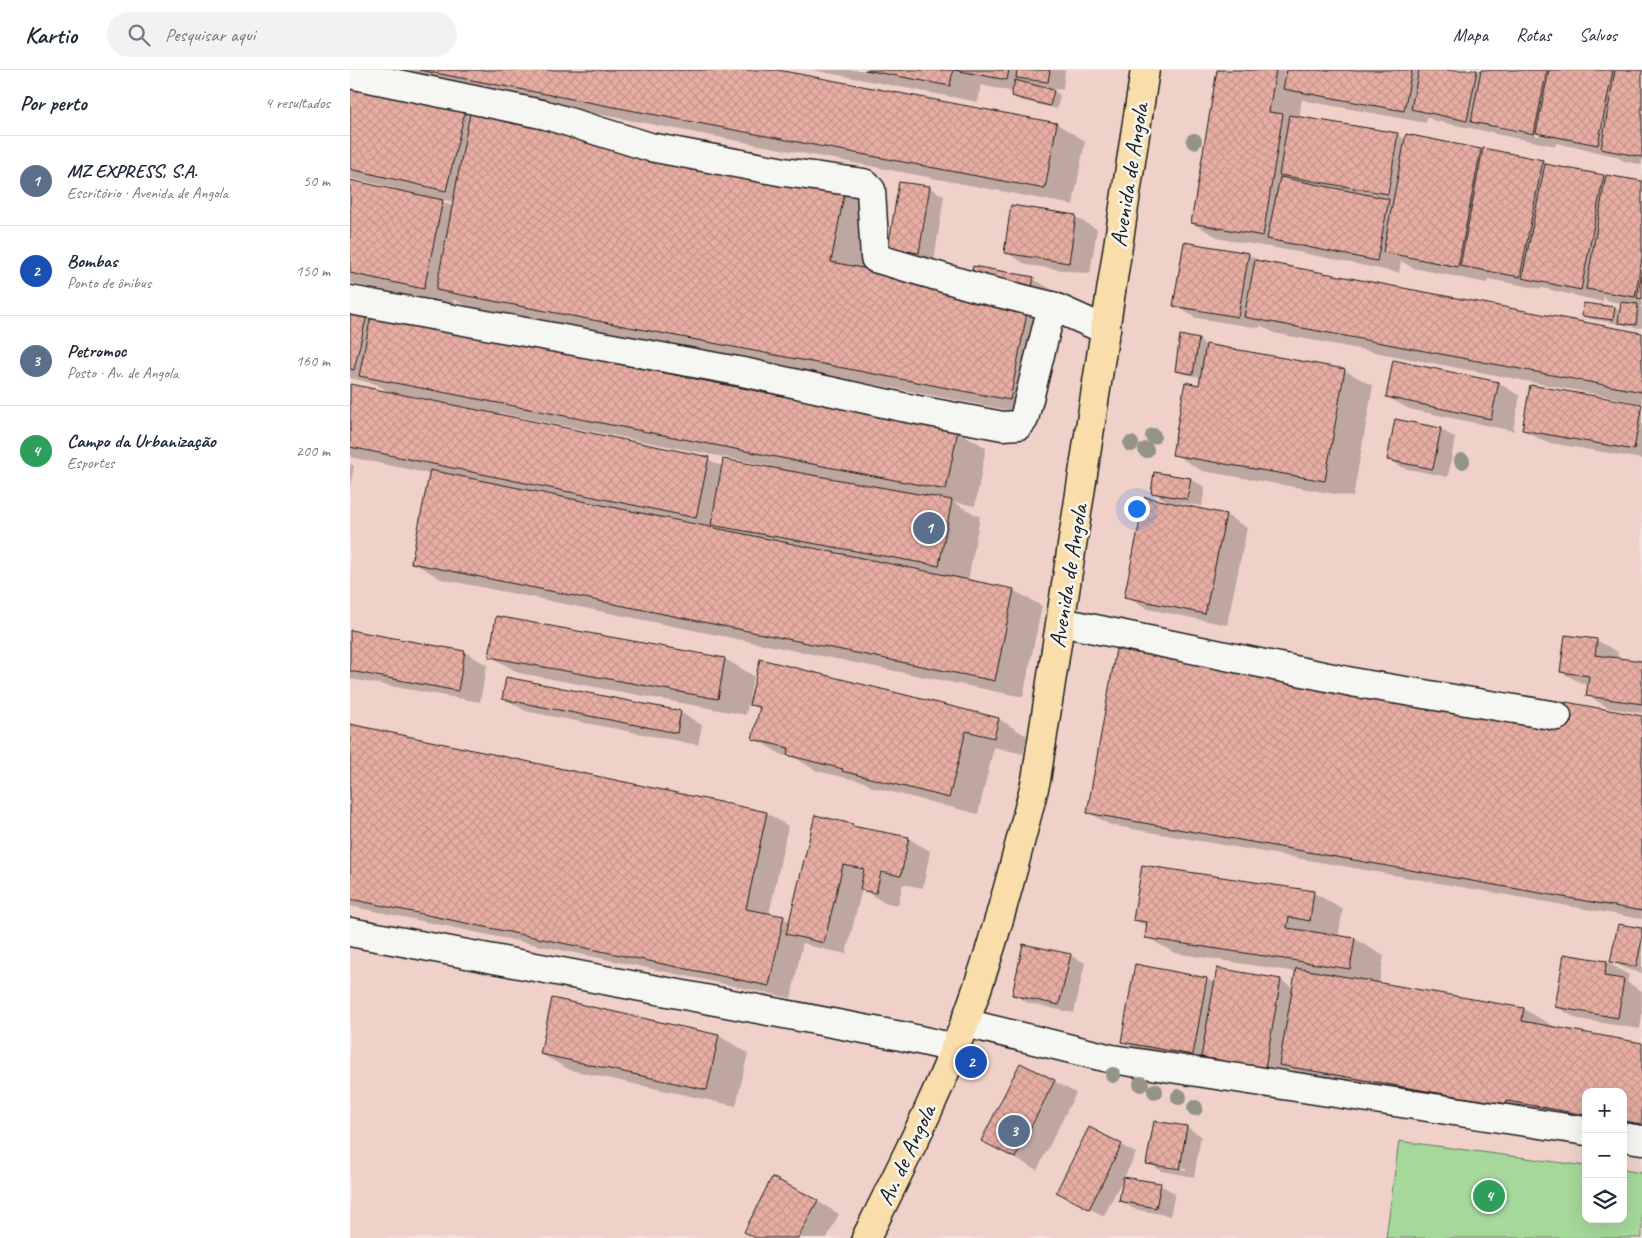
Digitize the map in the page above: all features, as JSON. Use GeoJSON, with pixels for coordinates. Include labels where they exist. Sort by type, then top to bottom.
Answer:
{"type":"FeatureCollection","features":[{"type":"Feature","properties":{"kind":"main road","name":"Avenida de Angola"},"geometry":{"type":"LineString","coordinates":[[951,1060],[977,991],[1007,893],[1036,780],[1145,70]]}},
{"type":"Feature","properties":{"kind":"main road","name":"Av. de Angola"},"geometry":{"type":"LineString","coordinates":[[866,1238],[951,1060]]}},
{"type":"Feature","properties":{"kind":"street"},"geometry":{"type":"LineString","coordinates":[[350,74],[546,115],[650,147],[784,172],[864,184],[870,190],[875,258],[982,289],[1052,306],[1106,330]]}},
{"type":"Feature","properties":{"kind":"street"},"geometry":{"type":"LineString","coordinates":[[350,300],[743,372],[902,407],[1003,426],[1019,425],[1024,419],[1052,306]]}},
{"type":"Feature","properties":{"kind":"street"},"geometry":{"type":"LineString","coordinates":[[1061,622],[1357,683],[1557,716]]}},
{"type":"Feature","properties":{"kind":"street"},"geometry":{"type":"LineString","coordinates":[[350,932],[881,1032],[951,1060]]}},
{"type":"Feature","properties":{"kind":"street"},"geometry":{"type":"LineString","coordinates":[[965,1023],[1112,1058],[1582,1130]]}},
{"type":"Feature","properties":{"kind":"street"},"geometry":{"type":"LineString","coordinates":[[1627,1138],[1642,1140]]}},
{"type":"Feature","properties":{"kind":"shaded area"},"geometry":{"type":"Polygon","coordinates":[[[350,70],[1642,70],[1642,1238],[350,1238],[350,70]]]}},
{"type":"Feature","properties":{"kind":"green space"},"geometry":{"type":"Polygon","coordinates":[[[1399,1141],[1582,1165],[1582,1223],[1627,1223],[1627,1171],[1642,1173],[1642,1238],[1386,1238],[1399,1141]]]}},
{"type":"Feature","properties":{"kind":"building"},"geometry":{"type":"Polygon","coordinates":[[[419,70],[778,70],[1057,123],[1045,189],[419,70]]]}},
{"type":"Feature","properties":{"kind":"building"},"geometry":{"type":"Polygon","coordinates":[[[865,70],[953,70],[950,86],[865,70]]]}},
{"type":"Feature","properties":{"kind":"building"},"geometry":{"type":"Polygon","coordinates":[[[954,70],[1009,70],[1007,80],[954,70]]]}},
{"type":"Feature","properties":{"kind":"building"},"geometry":{"type":"Polygon","coordinates":[[[1017,70],[1050,70],[1048,82],[1016,78],[1017,70]]]}},
{"type":"Feature","properties":{"kind":"building"},"geometry":{"type":"Polygon","coordinates":[[[1217,70],[1276,70],[1269,112],[1283,114],[1263,236],[1191,223],[1217,70]]]}},
{"type":"Feature","properties":{"kind":"building"},"geometry":{"type":"Polygon","coordinates":[[[1287,70],[1412,70],[1404,111],[1283,89],[1287,70]]]}},
{"type":"Feature","properties":{"kind":"building"},"geometry":{"type":"Polygon","coordinates":[[[1419,70],[1477,70],[1467,121],[1411,109],[1419,70]]]}},
{"type":"Feature","properties":{"kind":"building"},"geometry":{"type":"Polygon","coordinates":[[[1481,70],[1547,70],[1534,134],[1471,122],[1481,70]]]}},
{"type":"Feature","properties":{"kind":"building"},"geometry":{"type":"Polygon","coordinates":[[[1549,70],[1613,70],[1598,145],[1536,133],[1549,70]]]}},
{"type":"Feature","properties":{"kind":"building"},"geometry":{"type":"Polygon","coordinates":[[[1615,70],[1642,70],[1642,157],[1601,149],[1615,70]]]}},
{"type":"Feature","properties":{"kind":"building"},"geometry":{"type":"Polygon","coordinates":[[[1015,80],[1054,90],[1050,106],[1011,96],[1015,80]]]}},
{"type":"Feature","properties":{"kind":"building"},"geometry":{"type":"Polygon","coordinates":[[[350,85],[465,112],[446,191],[350,169],[350,85]]]}},
{"type":"Feature","properties":{"kind":"building"},"geometry":{"type":"Polygon","coordinates":[[[471,108],[847,180],[831,262],[969,288],[973,266],[1034,277],[1010,400],[436,290],[471,108]]]}},
{"type":"Feature","properties":{"kind":"building"},"geometry":{"type":"Polygon","coordinates":[[[1289,115],[1398,133],[1388,194],[1279,175],[1289,115]]]}},
{"type":"Feature","properties":{"kind":"building"},"geometry":{"type":"Polygon","coordinates":[[[1406,134],[1481,149],[1458,267],[1383,252],[1406,134]]]}},
{"type":"Feature","properties":{"kind":"building"},"geometry":{"type":"Polygon","coordinates":[[[1483,148],[1543,160],[1520,277],[1460,266],[1483,148]]]}},
{"type":"Feature","properties":{"kind":"building"},"geometry":{"type":"Polygon","coordinates":[[[1545,164],[1604,175],[1581,290],[1522,278],[1545,164]]]}},
{"type":"Feature","properties":{"kind":"building"},"geometry":{"type":"Polygon","coordinates":[[[1606,175],[1642,181],[1642,258],[1635,297],[1586,289],[1606,175]]]}},
{"type":"Feature","properties":{"kind":"building"},"geometry":{"type":"Polygon","coordinates":[[[1280,177],[1389,199],[1377,261],[1267,239],[1280,177]]]}},
{"type":"Feature","properties":{"kind":"building"},"geometry":{"type":"Polygon","coordinates":[[[350,180],[443,200],[424,289],[350,273],[350,180]]]}},
{"type":"Feature","properties":{"kind":"building"},"geometry":{"type":"Polygon","coordinates":[[[899,182],[930,186],[919,253],[888,248],[899,182]]]}},
{"type":"Feature","properties":{"kind":"building"},"geometry":{"type":"Polygon","coordinates":[[[1011,205],[1076,215],[1069,263],[1004,253],[1011,205]]]}},
{"type":"Feature","properties":{"kind":"building"},"geometry":{"type":"Polygon","coordinates":[[[1184,242],[1249,253],[1238,317],[1173,306],[1184,242]]]}},
{"type":"Feature","properties":{"kind":"building"},"geometry":{"type":"Polygon","coordinates":[[[1255,260],[1642,333],[1642,392],[1244,317],[1255,260]]]}},
{"type":"Feature","properties":{"kind":"building"},"geometry":{"type":"Polygon","coordinates":[[[1642,271],[1642,299],[1637,298],[1642,271]]]}},
{"type":"Feature","properties":{"kind":"building"},"geometry":{"type":"Polygon","coordinates":[[[350,292],[371,298],[354,370],[350,369],[350,292]]]}},
{"type":"Feature","properties":{"kind":"building"},"geometry":{"type":"Polygon","coordinates":[[[1621,302],[1638,304],[1636,325],[1618,323],[1621,302]]]}},
{"type":"Feature","properties":{"kind":"building"},"geometry":{"type":"Polygon","coordinates":[[[1583,303],[1615,307],[1613,320],[1582,316],[1583,303]]]}},
{"type":"Feature","properties":{"kind":"building"},"geometry":{"type":"Polygon","coordinates":[[[371,316],[958,430],[946,490],[359,376],[371,316]]]}},
{"type":"Feature","properties":{"kind":"building"},"geometry":{"type":"Polygon","coordinates":[[[1180,335],[1199,339],[1193,374],[1175,371],[1180,335]]]}},
{"type":"Feature","properties":{"kind":"building"},"geometry":{"type":"Polygon","coordinates":[[[1206,344],[1345,369],[1325,481],[1172,455],[1185,382],[1199,385],[1206,344]]]}},
{"type":"Feature","properties":{"kind":"building"},"geometry":{"type":"Polygon","coordinates":[[[1393,360],[1499,382],[1491,419],[1386,397],[1393,360]]]}},
{"type":"Feature","properties":{"kind":"building"},"geometry":{"type":"Polygon","coordinates":[[[350,384],[709,457],[696,518],[350,447],[350,384]]]}},
{"type":"Feature","properties":{"kind":"building"},"geometry":{"type":"Polygon","coordinates":[[[1530,385],[1642,404],[1634,450],[1522,430],[1530,385]]]}},
{"type":"Feature","properties":{"kind":"building"},"geometry":{"type":"Polygon","coordinates":[[[1395,419],[1441,428],[1433,469],[1387,460],[1395,419]]]}},
{"type":"Feature","properties":{"kind":"building"},"geometry":{"type":"Polygon","coordinates":[[[723,459],[952,500],[939,566],[711,525],[723,459]]]}},
{"type":"Feature","properties":{"kind":"building"},"geometry":{"type":"Polygon","coordinates":[[[430,470],[1014,589],[995,681],[411,563],[430,470]]]}},
{"type":"Feature","properties":{"kind":"building"},"geometry":{"type":"Polygon","coordinates":[[[1154,472],[1191,478],[1187,499],[1151,493],[1154,472]]]}},
{"type":"Feature","properties":{"kind":"building"},"geometry":{"type":"Polygon","coordinates":[[[1145,497],[1226,514],[1205,614],[1124,597],[1145,497]]]}},
{"type":"Feature","properties":{"kind":"building"},"geometry":{"type":"Polygon","coordinates":[[[496,616],[725,658],[718,699],[489,657],[496,616]]]}},
{"type":"Feature","properties":{"kind":"building"},"geometry":{"type":"Polygon","coordinates":[[[350,630],[465,651],[458,691],[350,671],[350,630]]]}},
{"type":"Feature","properties":{"kind":"building"},"geometry":{"type":"Polygon","coordinates":[[[1565,635],[1597,639],[1595,655],[1642,661],[1642,704],[1586,696],[1589,676],[1560,672],[1565,635]]]}},
{"type":"Feature","properties":{"kind":"building"},"geometry":{"type":"Polygon","coordinates":[[[1116,649],[1561,728],[1566,702],[1642,716],[1642,911],[1087,813],[1116,649]]]}},
{"type":"Feature","properties":{"kind":"building"},"geometry":{"type":"Polygon","coordinates":[[[760,659],[999,718],[994,738],[966,731],[949,798],[787,755],[789,748],[752,739],[760,707],[749,705],[760,659]]]}},
{"type":"Feature","properties":{"kind":"building"},"geometry":{"type":"Polygon","coordinates":[[[506,677],[681,711],[677,733],[502,699],[506,677]]]}},
{"type":"Feature","properties":{"kind":"building"},"geometry":{"type":"Polygon","coordinates":[[[350,724],[767,812],[746,909],[784,916],[769,986],[350,899],[350,724]]]}},
{"type":"Feature","properties":{"kind":"building"},"geometry":{"type":"Polygon","coordinates":[[[815,815],[853,824],[852,826],[909,837],[901,876],[881,872],[876,893],[860,890],[864,869],[843,865],[824,943],[786,934],[815,815]]]}},
{"type":"Feature","properties":{"kind":"building"},"geometry":{"type":"Polygon","coordinates":[[[1142,865],[1314,891],[1310,921],[1289,917],[1287,928],[1355,938],[1350,969],[1145,938],[1147,922],[1133,920],[1142,865]]]}},
{"type":"Feature","properties":{"kind":"building"},"geometry":{"type":"Polygon","coordinates":[[[1618,924],[1642,928],[1642,940],[1636,967],[1610,962],[1618,924]]]}},
{"type":"Feature","properties":{"kind":"building"},"geometry":{"type":"Polygon","coordinates":[[[1023,944],[1071,954],[1059,1005],[1012,995],[1023,944]]]}},
{"type":"Feature","properties":{"kind":"building"},"geometry":{"type":"Polygon","coordinates":[[[1564,954],[1607,961],[1604,976],[1624,979],[1618,1018],[1555,1007],[1564,954]]]}},
{"type":"Feature","properties":{"kind":"building"},"geometry":{"type":"Polygon","coordinates":[[[1135,964],[1207,978],[1193,1055],[1121,1042],[1135,964]]]}},
{"type":"Feature","properties":{"kind":"building"},"geometry":{"type":"Polygon","coordinates":[[[1217,968],[1281,979],[1265,1069],[1201,1057],[1217,968]]]}},
{"type":"Feature","properties":{"kind":"building"},"geometry":{"type":"Polygon","coordinates":[[[1296,968],[1524,1008],[1522,1021],[1642,1043],[1642,1124],[1627,1122],[1627,1088],[1582,1088],[1582,1114],[1507,1101],[1506,1105],[1279,1065],[1296,968]]]}},
{"type":"Feature","properties":{"kind":"building"},"geometry":{"type":"Polygon","coordinates":[[[552,998],[719,1035],[707,1090],[540,1054],[552,998]]]}},
{"type":"Feature","properties":{"kind":"building"},"geometry":{"type":"Polygon","coordinates":[[[1020,1063],[1055,1080],[1015,1158],[981,1141],[1020,1063]]]}},
{"type":"Feature","properties":{"kind":"building"},"geometry":{"type":"Polygon","coordinates":[[[1154,1121],[1187,1126],[1180,1169],[1146,1164],[1154,1121]]]}},
{"type":"Feature","properties":{"kind":"building"},"geometry":{"type":"Polygon","coordinates":[[[1089,1127],[1122,1144],[1089,1209],[1056,1192],[1089,1127]]]}},
{"type":"Feature","properties":{"kind":"building"},"geometry":{"type":"Polygon","coordinates":[[[772,1177],[818,1200],[798,1238],[756,1238],[744,1232],[772,1177]]]}},
{"type":"Feature","properties":{"kind":"building"},"geometry":{"type":"Polygon","coordinates":[[[1123,1177],[1161,1183],[1156,1208],[1119,1201],[1123,1177]]]}},
{"type":"Feature","properties":{"kind":"place","name":"MZ EXPRESS, S.A."},"geometry":{"type":"Point","coordinates":[929,528]}},
{"type":"Feature","properties":{"kind":"place","name":"Bombas"},"geometry":{"type":"Point","coordinates":[971,1062]}},
{"type":"Feature","properties":{"kind":"place","name":"Petromoc"},"geometry":{"type":"Point","coordinates":[1014,1131]}},
{"type":"Feature","properties":{"kind":"place","name":"Campo da Urbanização"},"geometry":{"type":"Point","coordinates":[1489,1196]}}]}
